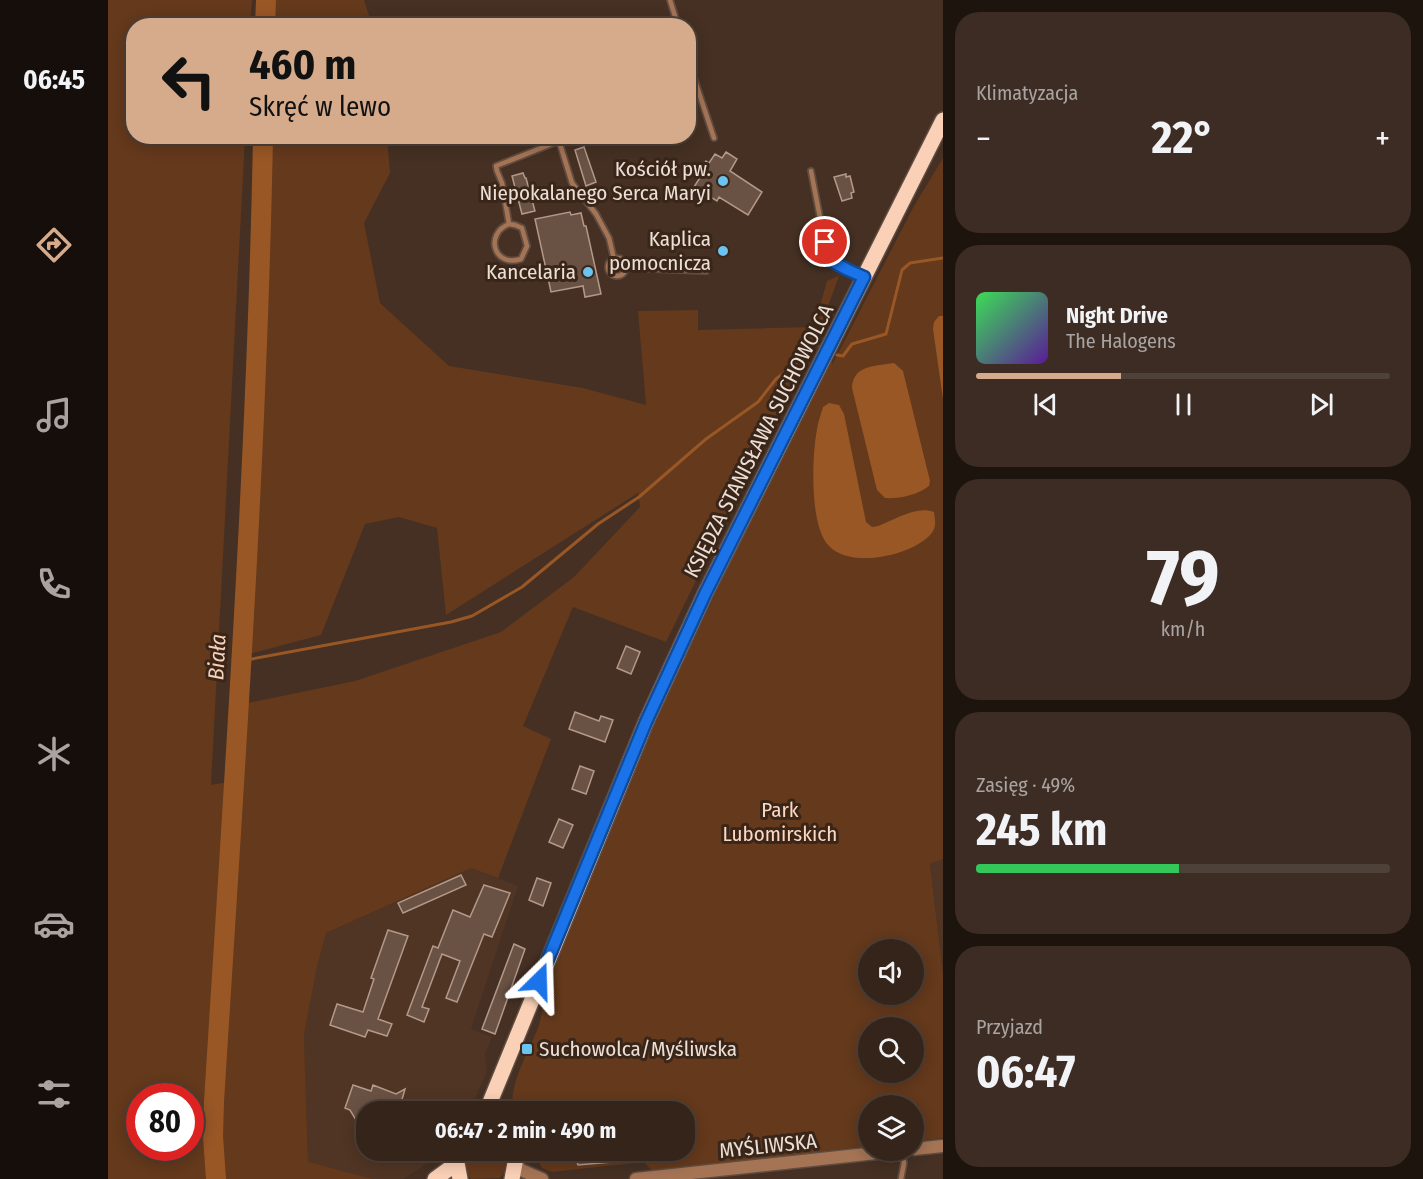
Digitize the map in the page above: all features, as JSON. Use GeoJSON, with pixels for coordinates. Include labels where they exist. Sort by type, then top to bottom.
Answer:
{"type":"FeatureCollection","features":[{"type":"Feature","properties":{"kind":"highway","name":"KSIĘDZA STANISŁAWA SUCHOWOLCA"},"geometry":{"type":"LineString","coordinates":[[489,1101],[651,711],[705,594],[943,120]]}},
{"type":"Feature","properties":{"kind":"highway","name":"KSIĘDZA STANISŁAWA SUCHOWOLCA"},"geometry":{"type":"LineString","coordinates":[[497,1101],[498,1084]]}},
{"type":"Feature","properties":{"kind":"highway"},"geometry":{"type":"LineString","coordinates":[[435,1179],[455,1161]]}},
{"type":"Feature","properties":{"kind":"highway"},"geometry":{"type":"LineString","coordinates":[[459,1161],[460,1179]]}},
{"type":"Feature","properties":{"kind":"highway"},"geometry":{"type":"LineString","coordinates":[[512,1179],[513,1161]]}},
{"type":"Feature","properties":{"kind":"street"},"geometry":{"type":"LineString","coordinates":[[924,1148],[943,1146]]}},
{"type":"Feature","properties":{"kind":"street","name":"MYŚLIWSKA"},"geometry":{"type":"LineString","coordinates":[[636,1179],[858,1156]]}},
{"type":"Feature","properties":{"kind":"street"},"geometry":{"type":"LineString","coordinates":[[515,1161],[521,1170],[542,1179]]}},
{"type":"Feature","properties":{"kind":"lane"},"geometry":{"type":"LineString","coordinates":[[670,0],[676,18]]}},
{"type":"Feature","properties":{"kind":"lane"},"geometry":{"type":"LineString","coordinates":[[696,85],[714,138]]}},
{"type":"Feature","properties":{"kind":"lane"},"geometry":{"type":"LineString","coordinates":[[509,224],[502,183],[496,166],[551,144]]}},
{"type":"Feature","properties":{"kind":"lane"},"geometry":{"type":"LineString","coordinates":[[559,144],[572,183],[596,214],[609,238],[614,259]]}},
{"type":"Feature","properties":{"kind":"lane"},"geometry":{"type":"LineString","coordinates":[[811,171],[828,259],[864,277]]}},
{"type":"Feature","properties":{"kind":"lane"},"geometry":{"type":"LineString","coordinates":[[509,224],[522,228],[527,246],[521,259],[514,262],[501,257],[495,250],[494,242],[498,232],[509,224]]}},
{"type":"Feature","properties":{"kind":"lane"},"geometry":{"type":"LineString","coordinates":[[614,259],[624,261],[627,268]]}},
{"type":"Feature","properties":{"kind":"lane"},"geometry":{"type":"LineString","coordinates":[[614,259],[608,266],[612,275],[622,276],[627,268]]}},
{"type":"Feature","properties":{"kind":"lane"},"geometry":{"type":"LineString","coordinates":[[627,268],[706,271]]}},
{"type":"Feature","properties":{"kind":"lane"},"geometry":{"type":"LineString","coordinates":[[901,1179],[904,1161]]}},
{"type":"Feature","properties":{"kind":"shaded area"},"geometry":{"type":"Polygon","coordinates":[[[939,316],[943,316],[943,399],[933,329],[934,322],[939,316]]]}},
{"type":"Feature","properties":{"kind":"shaded area"},"geometry":{"type":"Polygon","coordinates":[[[894,363],[903,371],[930,481],[929,486],[914,494],[885,498],[877,490],[852,388],[856,375],[866,368],[894,363]]]}},
{"type":"Feature","properties":{"kind":"shaded area"},"geometry":{"type":"Polygon","coordinates":[[[829,403],[839,405],[844,414],[866,522],[872,527],[920,510],[934,512],[934,529],[922,542],[896,554],[865,558],[839,553],[829,546],[818,523],[813,473],[818,424],[823,407],[829,403]]]}},
{"type":"Feature","properties":{"kind":"shaded area"},"geometry":{"type":"Polygon","coordinates":[[[943,859],[943,974],[930,863],[943,859]]]}},
{"type":"Feature","properties":{"kind":"shaded area"},"geometry":{"type":"Polygon","coordinates":[[[471,868],[518,886],[471,1029],[492,1037],[485,1054],[487,1071],[474,1101],[356,1101],[356,1161],[431,1161],[403,1179],[373,1179],[308,1163],[304,1035],[326,933],[471,868]]]}},
{"type":"Feature","properties":{"kind":"green space"},"geometry":{"type":"Polygon","coordinates":[[[108,0],[252,0],[251,18],[126,18],[126,144],[245,144],[211,785],[239,780],[243,704],[355,681],[501,632],[574,577],[640,507],[638,493],[446,615],[437,528],[399,517],[365,524],[321,635],[242,656],[268,144],[388,144],[390,173],[364,223],[380,303],[449,366],[583,388],[646,405],[638,311],[698,310],[698,330],[814,327],[827,281],[839,276],[822,323],[666,642],[573,607],[523,726],[551,739],[498,878],[471,868],[326,933],[304,1035],[308,1162],[373,1179],[108,1179],[108,0]]]}},
{"type":"Feature","properties":{"kind":"green space"},"geometry":{"type":"Polygon","coordinates":[[[275,0],[364,0],[370,18],[274,18],[275,0]]]}},
{"type":"Feature","properties":{"kind":"green space","name":"Park Lubomirskich"},"geometry":{"type":"Polygon","coordinates":[[[943,158],[943,859],[930,864],[943,974],[943,1138],[924,1140],[924,1095],[858,1095],[858,1147],[652,1171],[644,1162],[552,1172],[542,1168],[538,1161],[695,1161],[695,1101],[513,1101],[514,1089],[539,1025],[549,988],[546,986],[654,723],[761,498],[830,362],[833,363],[914,206],[943,158]]]}},
{"type":"Feature","properties":{"kind":"green space"},"geometry":{"type":"Polygon","coordinates":[[[466,1161],[504,1161],[505,1164],[500,1178],[471,1179],[465,1165],[466,1161]]]}},
{"type":"Feature","properties":{"kind":"building"},"geometry":{"type":"Polygon","coordinates":[[[584,147],[596,182],[586,186],[575,150],[584,147]]]}},
{"type":"Feature","properties":{"kind":"building","name":"Kościół pw. Niepokalanego Serca Maryi"},"geometry":{"type":"Polygon","coordinates":[[[726,152],[737,159],[730,171],[762,192],[748,215],[719,197],[717,201],[694,187],[701,176],[698,174],[706,161],[709,163],[715,154],[722,158],[726,152]]]}},
{"type":"Feature","properties":{"kind":"building"},"geometry":{"type":"Polygon","coordinates":[[[523,173],[535,211],[522,214],[512,176],[523,173]]]}},
{"type":"Feature","properties":{"kind":"building"},"geometry":{"type":"Polygon","coordinates":[[[846,174],[846,177],[850,176],[854,192],[851,193],[852,198],[842,201],[834,177],[846,174]]]}},
{"type":"Feature","properties":{"kind":"building"},"geometry":{"type":"Polygon","coordinates":[[[570,212],[571,215],[581,213],[584,226],[586,226],[601,294],[585,297],[583,286],[551,292],[535,219],[570,212]]]}},
{"type":"Feature","properties":{"kind":"building"},"geometry":{"type":"Polygon","coordinates":[[[626,646],[640,652],[631,674],[617,668],[626,646]]]}},
{"type":"Feature","properties":{"kind":"building"},"geometry":{"type":"Polygon","coordinates":[[[575,712],[599,721],[601,716],[613,720],[605,742],[569,729],[575,712]]]}},
{"type":"Feature","properties":{"kind":"building"},"geometry":{"type":"Polygon","coordinates":[[[580,766],[594,771],[586,794],[572,789],[580,766]]]}},
{"type":"Feature","properties":{"kind":"building"},"geometry":{"type":"Polygon","coordinates":[[[559,819],[573,825],[563,848],[549,842],[559,819]]]}},
{"type":"Feature","properties":{"kind":"building"},"geometry":{"type":"Polygon","coordinates":[[[461,875],[466,885],[403,913],[398,903],[461,875]]]}},
{"type":"Feature","properties":{"kind":"building"},"geometry":{"type":"Polygon","coordinates":[[[537,878],[551,883],[543,906],[529,900],[537,878]]]}},
{"type":"Feature","properties":{"kind":"building"},"geometry":{"type":"Polygon","coordinates":[[[484,885],[510,893],[492,937],[484,934],[457,1002],[446,998],[460,961],[442,954],[422,1007],[429,1009],[424,1022],[407,1015],[433,946],[438,948],[453,910],[470,917],[484,885]]]}},
{"type":"Feature","properties":{"kind":"building"},"geometry":{"type":"Polygon","coordinates":[[[388,930],[408,936],[378,1019],[392,1024],[387,1036],[368,1030],[365,1037],[330,1025],[337,1004],[363,1012],[374,979],[371,978],[388,930]]]}},
{"type":"Feature","properties":{"kind":"building"},"geometry":{"type":"Polygon","coordinates":[[[514,944],[525,949],[495,1034],[482,1029],[514,944]]]}},
{"type":"Feature","properties":{"kind":"building"},"geometry":{"type":"Polygon","coordinates":[[[353,1085],[371,1091],[373,1085],[396,1094],[405,1089],[402,1101],[356,1101],[356,1120],[350,1110],[345,1108],[353,1085]]]}},
{"type":"Feature","properties":{"kind":"building"},"geometry":{"type":"Polygon","coordinates":[[[577,1161],[612,1162],[578,1165],[577,1161]]]}},
{"type":"Feature","properties":{"kind":"waterway","name":"Biała"},"geometry":{"type":"LineString","coordinates":[[265,18],[266,0]]}},
{"type":"Feature","properties":{"kind":"waterway","name":"Biała"},"geometry":{"type":"LineString","coordinates":[[216,1179],[213,1136],[214,1102],[250,499],[263,144]]}},
{"type":"Feature","properties":{"kind":"waterway"},"geometry":{"type":"LineString","coordinates":[[837,355],[843,356],[852,344],[886,334],[902,270],[910,263],[943,258]]}},
{"type":"Feature","properties":{"kind":"waterway"},"geometry":{"type":"LineString","coordinates":[[241,661],[451,622],[472,616],[522,587],[598,524],[639,497],[706,439],[758,402],[776,379],[798,362],[814,345],[818,345]]}},
{"type":"Feature","properties":{"kind":"place","name":"Kościół pw. Niepokalanego Serca Maryi"},"geometry":{"type":"Point","coordinates":[723,181]}},
{"type":"Feature","properties":{"kind":"place","name":"Kaplica pomocnicza"},"geometry":{"type":"Point","coordinates":[723,251]}},
{"type":"Feature","properties":{"kind":"place","name":"Kancelaria"},"geometry":{"type":"Point","coordinates":[588,272]}},
{"type":"Feature","properties":{"kind":"place","name":"Suchowolca/Myśliwska"},"geometry":{"type":"Point","coordinates":[527,1049]}},
{"type":"Feature","properties":{"kind":"route"},"geometry":{"type":"LineString","coordinates":[[539,981],[646,722],[705,594],[864,277],[828,259],[825,242]]}}]}
